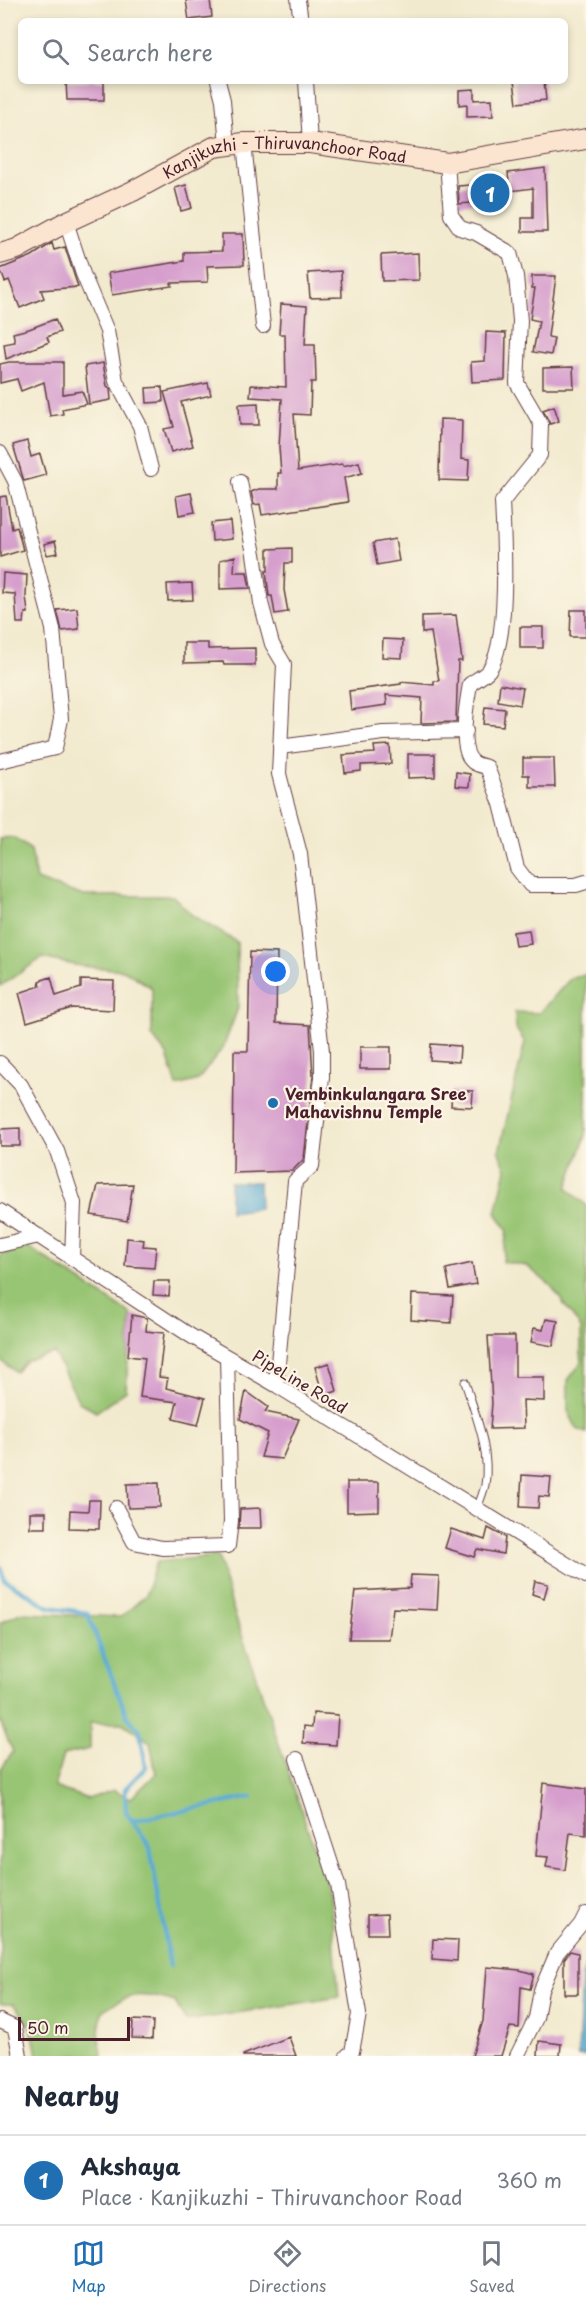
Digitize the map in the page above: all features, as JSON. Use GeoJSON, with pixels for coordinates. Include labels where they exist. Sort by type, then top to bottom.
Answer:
{"type":"FeatureCollection","features":[{"type":"Feature","properties":{"kind":"main road","name":"Kanjikuzhi - Thiruvanchoor Road"},"geometry":{"type":"LineString","coordinates":[[0,254],[17,249],[66,222],[133,191],[214,147],[236,144],[310,142],[447,163],[586,139]]}},
{"type":"Feature","properties":{"kind":"street"},"geometry":{"type":"LineString","coordinates":[[297,0],[300,18]]}},
{"type":"Feature","properties":{"kind":"street"},"geometry":{"type":"LineString","coordinates":[[219,84],[236,144],[263,326]]}},
{"type":"Feature","properties":{"kind":"street"},"geometry":{"type":"LineString","coordinates":[[306,84],[310,142]]}},
{"type":"Feature","properties":{"kind":"street"},"geometry":{"type":"LineString","coordinates":[[447,163],[451,215],[460,228],[476,233],[510,253],[516,276],[520,321],[517,383],[541,424],[540,455],[502,502],[504,576],[501,638],[489,670],[470,684],[465,713],[466,751],[473,762],[487,767],[501,804],[517,868],[530,885],[576,885],[586,882]]}},
{"type":"Feature","properties":{"kind":"street"},"geometry":{"type":"LineString","coordinates":[[66,222],[83,274],[107,332],[116,381],[140,426],[151,468]]}},
{"type":"Feature","properties":{"kind":"street"},"geometry":{"type":"LineString","coordinates":[[0,453],[15,481],[53,629],[61,719],[55,748],[0,760]]}},
{"type":"Feature","properties":{"kind":"street"},"geometry":{"type":"LineString","coordinates":[[240,482],[261,603],[272,644],[284,664],[279,774],[300,854],[322,1051],[322,1077],[312,1166],[296,1181],[276,1385]]}},
{"type":"Feature","properties":{"kind":"street"},"geometry":{"type":"LineString","coordinates":[[280,747],[383,732],[466,731]]}},
{"type":"Feature","properties":{"kind":"street"},"geometry":{"type":"LineString","coordinates":[[0,1063],[21,1085],[57,1151],[74,1203],[72,1258]]}},
{"type":"Feature","properties":{"kind":"street","name":"PipeLine Road"},"geometry":{"type":"LineString","coordinates":[[0,1211],[191,1336],[276,1385],[586,1576]]}},
{"type":"Feature","properties":{"kind":"street"},"geometry":{"type":"LineString","coordinates":[[0,1245],[39,1236]]}},
{"type":"Feature","properties":{"kind":"street"},"geometry":{"type":"LineString","coordinates":[[116,1508],[134,1542],[162,1548],[228,1546],[231,1521],[227,1357]]}},
{"type":"Feature","properties":{"kind":"street"},"geometry":{"type":"LineString","coordinates":[[297,1759],[338,1885],[359,2014],[352,2052],[347,2056]]}},
{"type":"Feature","properties":{"kind":"street"},"geometry":{"type":"LineString","coordinates":[[517,2056],[536,2018],[541,1990],[557,1953],[581,1924],[586,1914]]}},
{"type":"Feature","properties":{"kind":"street"},"geometry":{"type":"LineString","coordinates":[[0,2021],[15,2028],[20,2056]]}},
{"type":"Feature","properties":{"kind":"lane"},"geometry":{"type":"LineString","coordinates":[[465,1383],[479,1427],[485,1458],[485,1485],[477,1508]]}},
{"type":"Feature","properties":{"kind":"green space"},"geometry":{"type":"Polygon","coordinates":[[[14,838],[31,850],[36,880],[84,896],[173,896],[193,916],[237,942],[238,1008],[223,1048],[198,1080],[177,1086],[167,1055],[152,1036],[152,988],[124,970],[80,966],[42,958],[0,986],[0,839],[14,838]]]}},
{"type":"Feature","properties":{"kind":"green space"},"geometry":{"type":"Polygon","coordinates":[[[586,975],[586,1135],[567,1188],[586,1205],[586,1433],[577,1429],[568,1411],[568,1380],[581,1363],[581,1328],[552,1287],[527,1266],[503,1262],[507,1229],[496,1213],[506,1169],[499,1152],[525,1042],[516,1029],[515,1012],[539,1013],[571,978],[586,975]]]}},
{"type":"Feature","properties":{"kind":"green space"},"geometry":{"type":"Polygon","coordinates":[[[28,1247],[131,1314],[126,1391],[96,1412],[79,1402],[54,1353],[26,1361],[16,1372],[0,1360],[0,1255],[28,1247]]]}},
{"type":"Feature","properties":{"kind":"green space"},"geometry":{"type":"Polygon","coordinates":[[[218,1556],[232,1606],[330,1894],[339,1997],[186,2021],[175,2002],[146,1995],[129,1997],[102,2011],[99,2032],[102,2056],[37,2056],[32,2034],[23,2016],[13,2004],[0,2004],[0,1770],[13,1752],[0,1721],[0,1623],[20,1613],[121,1617],[146,1595],[156,1562],[218,1556]],[[90,1723],[90,1749],[63,1755],[54,1787],[88,1799],[113,1790],[131,1798],[156,1774],[150,1742],[122,1723],[90,1723]]]}},
{"type":"Feature","properties":{"kind":"water"},"geometry":{"type":"Polygon","coordinates":[[[230,1182],[259,1182],[260,1208],[230,1212],[230,1182]]]}},
{"type":"Feature","properties":{"kind":"water"},"geometry":{"type":"Polygon","coordinates":[[[586,1964],[586,2056],[578,2056],[582,1978],[586,1964]]]}},
{"type":"Feature","properties":{"kind":"building"},"geometry":{"type":"Polygon","coordinates":[[[186,0],[210,0],[212,17],[189,18],[186,0]]]}},
{"type":"Feature","properties":{"kind":"building"},"geometry":{"type":"Polygon","coordinates":[[[66,84],[104,84],[104,100],[67,100],[66,84]]]}},
{"type":"Feature","properties":{"kind":"building"},"geometry":{"type":"Polygon","coordinates":[[[514,84],[544,84],[546,100],[517,103],[514,84]]]}},
{"type":"Feature","properties":{"kind":"building"},"geometry":{"type":"Polygon","coordinates":[[[474,89],[474,100],[492,99],[493,116],[467,117],[467,104],[459,105],[459,90],[474,89]]]}},
{"type":"Feature","properties":{"kind":"building"},"geometry":{"type":"Polygon","coordinates":[[[545,168],[547,232],[522,232],[522,218],[533,218],[533,188],[510,191],[508,173],[545,168]]]}},
{"type":"Feature","properties":{"kind":"building"},"geometry":{"type":"Polygon","coordinates":[[[509,182],[510,200],[459,204],[458,186],[509,182]]]}},
{"type":"Feature","properties":{"kind":"building"},"geometry":{"type":"Polygon","coordinates":[[[186,185],[192,208],[181,211],[175,188],[186,185]]]}},
{"type":"Feature","properties":{"kind":"building"},"geometry":{"type":"Polygon","coordinates":[[[222,234],[243,234],[244,265],[207,266],[208,282],[171,283],[172,286],[112,295],[108,273],[184,261],[184,252],[222,251],[222,234]]]}},
{"type":"Feature","properties":{"kind":"building"},"geometry":{"type":"Polygon","coordinates":[[[52,243],[54,250],[65,247],[78,287],[41,290],[44,298],[20,308],[9,280],[5,282],[0,269],[32,256],[52,243]]]}},
{"type":"Feature","properties":{"kind":"building"},"geometry":{"type":"Polygon","coordinates":[[[418,253],[419,280],[382,281],[381,255],[418,253]]]}},
{"type":"Feature","properties":{"kind":"building"},"geometry":{"type":"Polygon","coordinates":[[[341,271],[342,297],[310,298],[308,273],[341,271]]]}},
{"type":"Feature","properties":{"kind":"building"},"geometry":{"type":"Polygon","coordinates":[[[532,276],[556,276],[548,337],[554,338],[551,355],[533,352],[539,321],[530,319],[535,288],[532,288],[532,276]]]}},
{"type":"Feature","properties":{"kind":"building"},"geometry":{"type":"Polygon","coordinates":[[[281,304],[307,306],[305,345],[315,345],[316,382],[311,382],[310,415],[294,414],[298,471],[359,462],[362,473],[344,478],[348,502],[262,515],[260,504],[254,505],[251,492],[259,489],[278,489],[278,473],[281,473],[279,447],[282,399],[250,397],[251,385],[286,387],[285,334],[279,334],[281,304]]]}},
{"type":"Feature","properties":{"kind":"building"},"geometry":{"type":"Polygon","coordinates":[[[55,319],[60,332],[47,337],[49,342],[6,359],[4,344],[15,342],[13,333],[55,319]]]}},
{"type":"Feature","properties":{"kind":"building"},"geometry":{"type":"Polygon","coordinates":[[[486,332],[506,333],[505,380],[472,382],[471,362],[485,361],[486,332]]]}},
{"type":"Feature","properties":{"kind":"building"},"geometry":{"type":"Polygon","coordinates":[[[63,362],[63,394],[82,391],[87,404],[62,409],[63,414],[50,416],[44,382],[21,391],[17,379],[0,383],[0,364],[63,362]]]}},
{"type":"Feature","properties":{"kind":"building"},"geometry":{"type":"Polygon","coordinates":[[[103,363],[111,400],[89,404],[85,366],[103,363]]]}},
{"type":"Feature","properties":{"kind":"building"},"geometry":{"type":"Polygon","coordinates":[[[573,367],[574,388],[543,388],[543,368],[573,367]]]}},
{"type":"Feature","properties":{"kind":"building"},"geometry":{"type":"Polygon","coordinates":[[[208,383],[211,395],[181,402],[193,446],[171,452],[164,429],[174,427],[164,392],[208,383]]]}},
{"type":"Feature","properties":{"kind":"building"},"geometry":{"type":"Polygon","coordinates":[[[162,387],[163,402],[147,403],[146,388],[162,387]]]}},
{"type":"Feature","properties":{"kind":"building"},"geometry":{"type":"Polygon","coordinates":[[[258,403],[259,425],[240,425],[239,404],[258,403]]]}},
{"type":"Feature","properties":{"kind":"building"},"geometry":{"type":"Polygon","coordinates":[[[554,406],[559,421],[550,424],[543,410],[554,406]]]}},
{"type":"Feature","properties":{"kind":"building"},"geometry":{"type":"Polygon","coordinates":[[[440,419],[462,420],[461,459],[469,460],[468,481],[439,480],[440,419]]]}},
{"type":"Feature","properties":{"kind":"building"},"geometry":{"type":"Polygon","coordinates":[[[27,441],[31,457],[40,454],[46,475],[24,481],[13,445],[27,441]]]}},
{"type":"Feature","properties":{"kind":"building"},"geometry":{"type":"Polygon","coordinates":[[[191,493],[195,512],[179,515],[176,496],[191,493]]]}},
{"type":"Feature","properties":{"kind":"building"},"geometry":{"type":"Polygon","coordinates":[[[6,496],[12,529],[17,527],[23,550],[0,557],[0,497],[6,496]]]}},
{"type":"Feature","properties":{"kind":"building"},"geometry":{"type":"Polygon","coordinates":[[[230,521],[232,539],[212,541],[211,523],[230,521]]]}},
{"type":"Feature","properties":{"kind":"building"},"geometry":{"type":"Polygon","coordinates":[[[395,539],[399,561],[377,565],[373,543],[395,539]]]}},
{"type":"Feature","properties":{"kind":"building"},"geometry":{"type":"Polygon","coordinates":[[[55,541],[58,553],[47,555],[44,544],[55,541]]]}},
{"type":"Feature","properties":{"kind":"building"},"geometry":{"type":"Polygon","coordinates":[[[292,548],[292,563],[285,563],[284,590],[288,612],[275,614],[272,596],[269,596],[266,571],[268,571],[268,549],[292,548]]]}},
{"type":"Feature","properties":{"kind":"building"},"geometry":{"type":"Polygon","coordinates":[[[235,556],[234,572],[247,572],[250,588],[220,589],[220,560],[235,556]]]}},
{"type":"Feature","properties":{"kind":"building"},"geometry":{"type":"Polygon","coordinates":[[[3,573],[27,575],[28,613],[25,613],[24,623],[17,623],[15,594],[2,593],[3,573]]]}},
{"type":"Feature","properties":{"kind":"building"},"geometry":{"type":"Polygon","coordinates":[[[192,583],[193,600],[168,601],[167,584],[192,583]]]}},
{"type":"Feature","properties":{"kind":"building"},"geometry":{"type":"Polygon","coordinates":[[[77,608],[79,629],[62,631],[57,610],[77,608]]]}},
{"type":"Feature","properties":{"kind":"building"},"geometry":{"type":"Polygon","coordinates":[[[571,610],[586,610],[586,637],[570,637],[571,610]]]}},
{"type":"Feature","properties":{"kind":"building"},"geometry":{"type":"Polygon","coordinates":[[[456,615],[462,661],[458,661],[456,722],[421,723],[422,698],[386,695],[387,705],[351,710],[349,691],[401,684],[401,682],[434,685],[434,681],[439,681],[431,632],[422,633],[422,616],[456,615]]]}},
{"type":"Feature","properties":{"kind":"building"},"geometry":{"type":"Polygon","coordinates":[[[520,627],[543,627],[543,648],[520,648],[520,627]]]}},
{"type":"Feature","properties":{"kind":"building"},"geometry":{"type":"Polygon","coordinates":[[[383,639],[403,640],[402,658],[382,657],[383,639]]]}},
{"type":"Feature","properties":{"kind":"building"},"geometry":{"type":"Polygon","coordinates":[[[184,643],[208,643],[208,649],[255,648],[255,665],[224,665],[223,662],[184,663],[184,643]]]}},
{"type":"Feature","properties":{"kind":"building"},"geometry":{"type":"Polygon","coordinates":[[[500,684],[523,688],[520,705],[498,701],[500,684]]]}},
{"type":"Feature","properties":{"kind":"building"},"geometry":{"type":"Polygon","coordinates":[[[485,707],[505,709],[503,726],[483,724],[485,707]]]}},
{"type":"Feature","properties":{"kind":"building"},"geometry":{"type":"Polygon","coordinates":[[[390,745],[391,764],[361,765],[361,771],[345,773],[343,755],[375,753],[374,746],[390,745]]]}},
{"type":"Feature","properties":{"kind":"building"},"geometry":{"type":"Polygon","coordinates":[[[408,754],[435,754],[435,777],[408,778],[408,754]]]}},
{"type":"Feature","properties":{"kind":"building"},"geometry":{"type":"Polygon","coordinates":[[[523,758],[554,758],[555,787],[529,787],[529,775],[523,775],[523,758]]]}},
{"type":"Feature","properties":{"kind":"building"},"geometry":{"type":"Polygon","coordinates":[[[456,772],[470,774],[469,787],[455,786],[456,772]]]}},
{"type":"Feature","properties":{"kind":"building"},"geometry":{"type":"Polygon","coordinates":[[[529,930],[531,944],[515,946],[513,932],[529,930]]]}},
{"type":"Feature","properties":{"kind":"building","name":"Vembinkulangara Sree Mahavishnu Temple"},"geometry":{"type":"Polygon","coordinates":[[[250,952],[277,953],[276,1023],[310,1025],[313,1076],[304,1159],[292,1171],[233,1173],[234,1051],[248,1051],[250,952]]]}},
{"type":"Feature","properties":{"kind":"building"},"geometry":{"type":"Polygon","coordinates":[[[51,977],[56,996],[81,988],[81,980],[114,981],[113,1010],[72,1008],[27,1022],[19,993],[40,986],[39,981],[51,977]]]}},
{"type":"Feature","properties":{"kind":"building"},"geometry":{"type":"Polygon","coordinates":[[[431,1044],[460,1046],[459,1062],[430,1060],[431,1044]]]}},
{"type":"Feature","properties":{"kind":"building"},"geometry":{"type":"Polygon","coordinates":[[[360,1047],[391,1047],[391,1069],[360,1069],[360,1047]]]}},
{"type":"Feature","properties":{"kind":"building"},"geometry":{"type":"Polygon","coordinates":[[[452,1090],[473,1091],[472,1107],[451,1106],[452,1090]]]}},
{"type":"Feature","properties":{"kind":"building"},"geometry":{"type":"Polygon","coordinates":[[[20,1128],[20,1146],[0,1146],[0,1129],[20,1128]]]}},
{"type":"Feature","properties":{"kind":"building"},"geometry":{"type":"Polygon","coordinates":[[[133,1184],[127,1221],[91,1215],[98,1185],[133,1184]]]}},
{"type":"Feature","properties":{"kind":"building"},"geometry":{"type":"Polygon","coordinates":[[[127,1238],[144,1240],[143,1246],[156,1247],[154,1268],[125,1266],[127,1238]]]}},
{"type":"Feature","properties":{"kind":"building"},"geometry":{"type":"Polygon","coordinates":[[[472,1263],[476,1284],[450,1289],[446,1269],[472,1263]]]}},
{"type":"Feature","properties":{"kind":"building"},"geometry":{"type":"Polygon","coordinates":[[[154,1281],[170,1281],[169,1296],[153,1295],[154,1281]]]}},
{"type":"Feature","properties":{"kind":"building"},"geometry":{"type":"Polygon","coordinates":[[[412,1294],[453,1296],[451,1323],[411,1320],[412,1294]]]}},
{"type":"Feature","properties":{"kind":"building"},"geometry":{"type":"Polygon","coordinates":[[[132,1315],[147,1318],[146,1331],[164,1333],[159,1377],[168,1378],[166,1388],[205,1398],[198,1425],[173,1419],[177,1402],[140,1397],[145,1358],[128,1356],[132,1315]]]}},
{"type":"Feature","properties":{"kind":"building"},"geometry":{"type":"Polygon","coordinates":[[[546,1319],[558,1321],[553,1346],[531,1342],[534,1328],[543,1330],[546,1319]]]}},
{"type":"Feature","properties":{"kind":"building"},"geometry":{"type":"Polygon","coordinates":[[[488,1336],[515,1336],[515,1377],[544,1377],[544,1401],[523,1400],[524,1428],[490,1429],[492,1403],[488,1336]]]}},
{"type":"Feature","properties":{"kind":"building"},"geometry":{"type":"Polygon","coordinates":[[[329,1363],[337,1391],[323,1396],[315,1367],[329,1363]]]}},
{"type":"Feature","properties":{"kind":"building"},"geometry":{"type":"Polygon","coordinates":[[[246,1391],[268,1407],[265,1412],[299,1419],[282,1459],[261,1457],[268,1433],[240,1419],[246,1391]]]}},
{"type":"Feature","properties":{"kind":"building"},"geometry":{"type":"Polygon","coordinates":[[[522,1475],[551,1477],[549,1497],[539,1496],[538,1508],[520,1507],[522,1475]]]}},
{"type":"Feature","properties":{"kind":"building"},"geometry":{"type":"Polygon","coordinates":[[[347,1482],[379,1482],[379,1511],[347,1512],[347,1482]]]}},
{"type":"Feature","properties":{"kind":"building"},"geometry":{"type":"Polygon","coordinates":[[[159,1483],[160,1507],[128,1508],[127,1484],[159,1483]]]}},
{"type":"Feature","properties":{"kind":"building"},"geometry":{"type":"Polygon","coordinates":[[[89,1500],[100,1500],[99,1529],[69,1528],[70,1510],[88,1511],[89,1500]]]}},
{"type":"Feature","properties":{"kind":"building"},"geometry":{"type":"Polygon","coordinates":[[[260,1508],[261,1528],[239,1528],[240,1509],[260,1508]]]}},
{"type":"Feature","properties":{"kind":"building"},"geometry":{"type":"Polygon","coordinates":[[[30,1512],[46,1512],[46,1528],[30,1528],[30,1512]]]}},
{"type":"Feature","properties":{"kind":"building"},"geometry":{"type":"Polygon","coordinates":[[[488,1528],[505,1537],[503,1554],[477,1549],[474,1557],[445,1548],[451,1529],[485,1540],[488,1528]]]}},
{"type":"Feature","properties":{"kind":"building"},"geometry":{"type":"Polygon","coordinates":[[[411,1575],[439,1576],[437,1610],[393,1608],[389,1639],[349,1639],[355,1591],[410,1588],[411,1575]]]}},
{"type":"Feature","properties":{"kind":"building"},"geometry":{"type":"Polygon","coordinates":[[[535,1581],[548,1584],[544,1598],[532,1594],[535,1581]]]}},
{"type":"Feature","properties":{"kind":"building"},"geometry":{"type":"Polygon","coordinates":[[[313,1713],[338,1715],[336,1745],[303,1743],[304,1726],[312,1727],[313,1713]]]}},
{"type":"Feature","properties":{"kind":"building"},"geometry":{"type":"Polygon","coordinates":[[[543,1783],[586,1789],[586,1835],[570,1833],[565,1870],[546,1867],[548,1857],[536,1856],[543,1783]]]}},
{"type":"Feature","properties":{"kind":"building"},"geometry":{"type":"Polygon","coordinates":[[[387,1914],[388,1934],[368,1934],[368,1915],[387,1914]]]}},
{"type":"Feature","properties":{"kind":"building"},"geometry":{"type":"Polygon","coordinates":[[[433,1939],[458,1940],[457,1961],[432,1959],[433,1939]]]}},
{"type":"Feature","properties":{"kind":"building"},"geometry":{"type":"Polygon","coordinates":[[[570,1951],[578,1953],[578,1994],[564,1994],[564,1959],[570,1951]]]}},
{"type":"Feature","properties":{"kind":"building"},"geometry":{"type":"Polygon","coordinates":[[[487,1967],[520,1970],[534,1974],[530,1989],[521,1987],[519,2028],[510,2027],[501,2056],[472,2056],[483,2021],[487,1967]]]}},
{"type":"Feature","properties":{"kind":"building"},"geometry":{"type":"Polygon","coordinates":[[[133,2020],[153,2021],[152,2039],[132,2038],[133,2020]]]}},
{"type":"Feature","properties":{"kind":"building"},"geometry":{"type":"Polygon","coordinates":[[[289,2037],[296,2056],[243,2056],[243,2055],[289,2037]]]}},
{"type":"Feature","properties":{"kind":"building"},"geometry":{"type":"Polygon","coordinates":[[[539,2041],[561,2044],[560,2056],[538,2056],[539,2041]]]}},
{"type":"Feature","properties":{"kind":"waterway"},"geometry":{"type":"LineString","coordinates":[[0,1567],[5,1580],[49,1607],[87,1613],[127,1716],[140,1731],[146,1767],[125,1789],[126,1812],[150,1847],[170,1966]]}},
{"type":"Feature","properties":{"kind":"waterway"},"geometry":{"type":"LineString","coordinates":[[132,1821],[252,1797]]}},
{"type":"Feature","properties":{"kind":"place","name":"Akshaya"},"geometry":{"type":"Point","coordinates":[490,193]}},
{"type":"Feature","properties":{"kind":"place","name":"Vembinkulangara Sree Mahavishnu Temple"},"geometry":{"type":"Point","coordinates":[273,1103]}}]}
